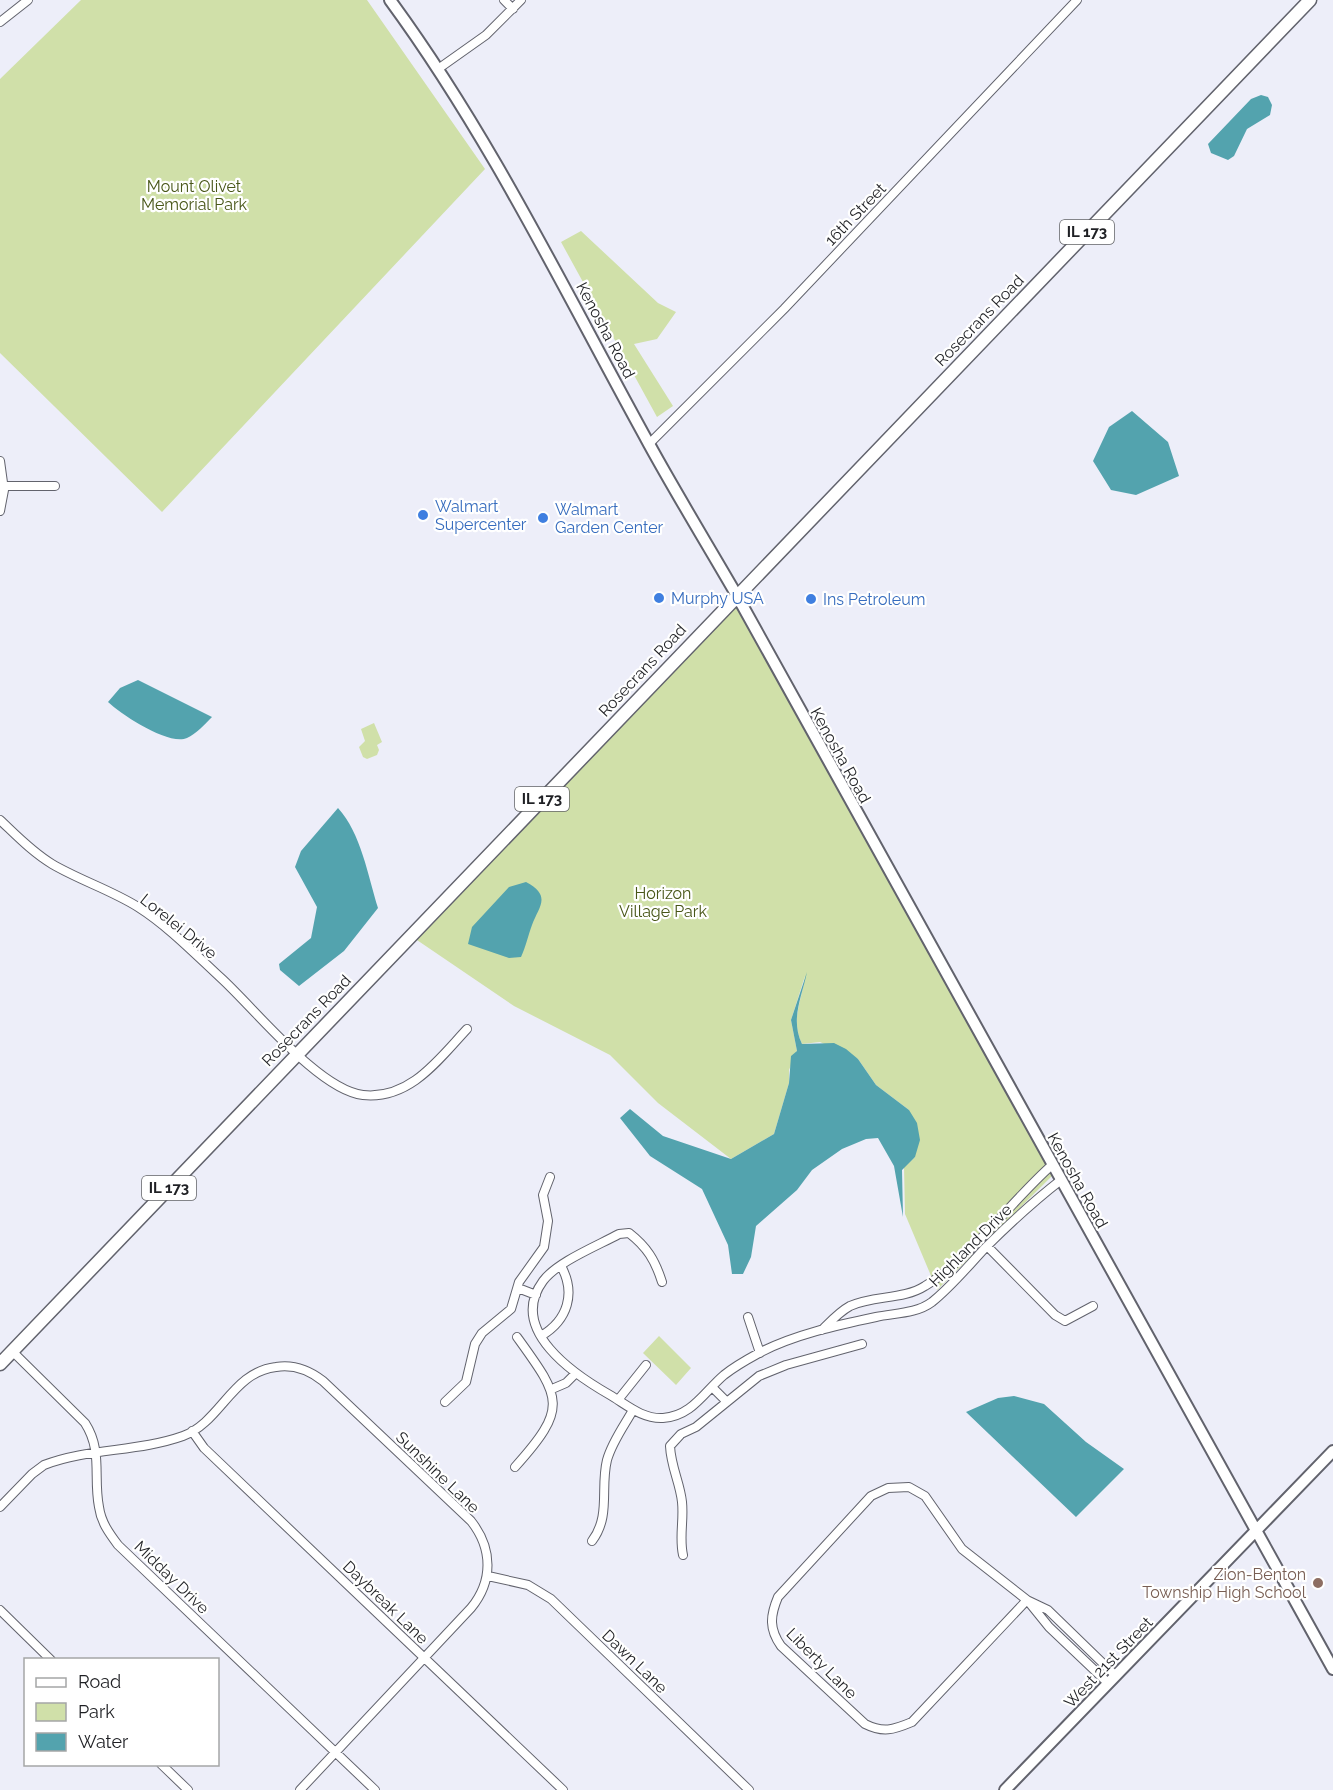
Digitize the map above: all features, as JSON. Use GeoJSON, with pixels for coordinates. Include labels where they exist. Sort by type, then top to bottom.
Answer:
{"type":"FeatureCollection","features":[{"type":"Feature","properties":{"kind":"main road","name":"Rosecrans Road"},"geometry":{"type":"LineString","coordinates":[[0,1364],[736,594],[1310,0]]}},
{"type":"Feature","properties":{"kind":"street"},"geometry":{"type":"LineString","coordinates":[[0,22],[28,0]]}},
{"type":"Feature","properties":{"kind":"street","name":"Kenosha Road"},"geometry":{"type":"LineString","coordinates":[[390,0],[480,134],[536,232],[649,444],[736,594],[1333,1669]]}},
{"type":"Feature","properties":{"kind":"street"},"geometry":{"type":"LineString","coordinates":[[504,0],[513,9]]}},
{"type":"Feature","properties":{"kind":"street"},"geometry":{"type":"LineString","coordinates":[[438,69],[486,35],[521,0]]}},
{"type":"Feature","properties":{"kind":"street","name":"16th Street"},"geometry":{"type":"LineString","coordinates":[[649,444],[784,309],[1077,0]]}},
{"type":"Feature","properties":{"kind":"street"},"geometry":{"type":"LineString","coordinates":[[0,461],[4,486],[0,511]]}},
{"type":"Feature","properties":{"kind":"street"},"geometry":{"type":"LineString","coordinates":[[4,486],[55,486]]}},
{"type":"Feature","properties":{"kind":"street","name":"Lorelei Drive"},"geometry":{"type":"LineString","coordinates":[[0,820],[29,847],[51,863],[137,906],[156,920],[223,980],[317,1073],[338,1088],[357,1094],[380,1094],[403,1088],[421,1077],[467,1029]]}},
{"type":"Feature","properties":{"kind":"street","name":"Highland Drive"},"geometry":{"type":"LineString","coordinates":[[821,1331],[840,1312],[852,1305],[902,1295],[928,1285],[1052,1165]]}},
{"type":"Feature","properties":{"kind":"street"},"geometry":{"type":"LineString","coordinates":[[445,1402],[466,1382],[475,1344],[482,1333],[511,1309],[526,1271],[536,1262],[544,1247],[548,1221],[543,1195],[550,1177]]}},
{"type":"Feature","properties":{"kind":"street","name":"Highland Drive"},"geometry":{"type":"LineString","coordinates":[[536,1295],[534,1312],[541,1336],[555,1356],[575,1374],[633,1410],[654,1417],[680,1414],[693,1407],[725,1374],[760,1353],[821,1331],[877,1317],[902,1314],[930,1304],[1034,1201],[1060,1180]]}},
{"type":"Feature","properties":{"kind":"street"},"geometry":{"type":"LineString","coordinates":[[518,1288],[536,1295],[542,1282],[561,1266],[619,1234],[630,1233],[646,1246],[656,1263],[662,1282]]}},
{"type":"Feature","properties":{"kind":"street"},"geometry":{"type":"LineString","coordinates":[[987,1246],[1055,1315],[1065,1321],[1093,1306]]}},
{"type":"Feature","properties":{"kind":"street"},"geometry":{"type":"LineString","coordinates":[[541,1336],[558,1324],[568,1305],[569,1285],[561,1266]]}},
{"type":"Feature","properties":{"kind":"street"},"geometry":{"type":"LineString","coordinates":[[748,1317],[760,1353]]}},
{"type":"Feature","properties":{"kind":"street"},"geometry":{"type":"LineString","coordinates":[[515,1467],[546,1428],[554,1408],[552,1389],[517,1337]]}},
{"type":"Feature","properties":{"kind":"street"},"geometry":{"type":"LineString","coordinates":[[683,1555],[680,1539],[682,1499],[670,1464],[670,1446],[681,1434],[696,1427],[759,1376],[786,1365],[862,1344]]}},
{"type":"Feature","properties":{"kind":"street","name":"Midday Drive"},"geometry":{"type":"LineString","coordinates":[[12,1352],[85,1424],[93,1436],[97,1453],[99,1507],[109,1533],[118,1545],[375,1790]]}},
{"type":"Feature","properties":{"kind":"street"},"geometry":{"type":"LineString","coordinates":[[618,1400],[646,1365]]}},
{"type":"Feature","properties":{"kind":"street","name":"Sunshine Lane"},"geometry":{"type":"LineString","coordinates":[[0,1507],[32,1473],[44,1465],[171,1439],[192,1431],[240,1384],[260,1370],[293,1367],[314,1374],[471,1521],[484,1540],[488,1576]]}},
{"type":"Feature","properties":{"kind":"street"},"geometry":{"type":"LineString","coordinates":[[552,1389],[566,1383],[575,1374]]}},
{"type":"Feature","properties":{"kind":"street"},"geometry":{"type":"LineString","coordinates":[[712,1387],[726,1402]]}},
{"type":"Feature","properties":{"kind":"street"},"geometry":{"type":"LineString","coordinates":[[592,1541],[605,1515],[604,1480],[607,1459],[633,1410]]}},
{"type":"Feature","properties":{"kind":"street","name":"Daybreak Lane"},"geometry":{"type":"LineString","coordinates":[[192,1431],[204,1448],[563,1790]]}},
{"type":"Feature","properties":{"kind":"street","name":"West 21st Street"},"geometry":{"type":"LineString","coordinates":[[1005,1790],[1333,1451]]}},
{"type":"Feature","properties":{"kind":"street","name":"Liberty Lane"},"geometry":{"type":"LineString","coordinates":[[1027,1600],[912,1722],[891,1731],[878,1731],[865,1724],[781,1646],[772,1633],[771,1614],[778,1597],[871,1496],[888,1488],[909,1487],[925,1497],[962,1549],[1027,1600],[1048,1610],[1112,1679]]}},
{"type":"Feature","properties":{"kind":"street"},"geometry":{"type":"LineString","coordinates":[[300,1790],[478,1599],[488,1576]]}},
{"type":"Feature","properties":{"kind":"street","name":"Dawn Lane"},"geometry":{"type":"LineString","coordinates":[[488,1576],[528,1585],[551,1599],[749,1790]]}},
{"type":"Feature","properties":{"kind":"street"},"geometry":{"type":"LineString","coordinates":[[0,1610],[50,1658]]}},
{"type":"Feature","properties":{"kind":"street"},"geometry":{"type":"LineString","coordinates":[[163,1766],[188,1790]]}},
{"type":"Feature","properties":{"kind":"green space","name":"Mount Olivet Memorial Park"},"geometry":{"type":"Polygon","coordinates":[[[81,0],[367,0],[485,169],[162,512],[0,353],[0,79],[81,0]]]}},
{"type":"Feature","properties":{"kind":"green space"},"geometry":{"type":"Polygon","coordinates":[[[581,231],[658,303],[676,312],[657,339],[634,344],[673,406],[657,417],[561,242],[581,231]]]}},
{"type":"Feature","properties":{"kind":"green space","name":"Horizon Village Park"},"geometry":{"type":"Polygon","coordinates":[[[736,594],[1056,1172],[937,1290],[905,1214],[904,1167],[915,1157],[909,1110],[876,1085],[858,1059],[820,1042],[802,1044],[797,1019],[805,976],[791,1020],[797,1051],[789,1070],[789,1083],[774,1134],[731,1159],[658,1103],[610,1055],[514,1006],[411,936],[736,594]]]}},
{"type":"Feature","properties":{"kind":"green space"},"geometry":{"type":"Polygon","coordinates":[[[374,723],[382,742],[377,745],[379,750],[377,755],[367,759],[363,757],[359,747],[365,741],[361,729],[374,723]]]}},
{"type":"Feature","properties":{"kind":"green space"},"geometry":{"type":"Polygon","coordinates":[[[659,1336],[691,1368],[676,1385],[643,1353],[659,1336]]]}},
{"type":"Feature","properties":{"kind":"water"},"geometry":{"type":"Polygon","coordinates":[[[1261,95],[1268,97],[1272,105],[1270,115],[1247,129],[1234,156],[1228,160],[1211,153],[1208,144],[1251,99],[1261,95]]]}},
{"type":"Feature","properties":{"kind":"water"},"geometry":{"type":"Polygon","coordinates":[[[1132,411],[1168,442],[1179,476],[1136,495],[1111,490],[1093,461],[1109,427],[1132,411]]]}},
{"type":"Feature","properties":{"kind":"water"},"geometry":{"type":"Polygon","coordinates":[[[138,680],[212,717],[187,738],[169,738],[146,728],[108,702],[120,688],[138,680]]]}},
{"type":"Feature","properties":{"kind":"water"},"geometry":{"type":"Polygon","coordinates":[[[338,808],[346,818],[358,842],[378,908],[344,951],[299,986],[280,970],[279,964],[311,938],[317,907],[295,867],[301,851],[338,808]]]}},
{"type":"Feature","properties":{"kind":"water"},"geometry":{"type":"Polygon","coordinates":[[[526,882],[539,892],[541,902],[521,957],[509,958],[468,944],[472,927],[509,887],[526,882]]]}},
{"type":"Feature","properties":{"kind":"water"},"geometry":{"type":"Polygon","coordinates":[[[807,972],[797,1017],[802,1044],[834,1043],[846,1049],[858,1059],[876,1085],[909,1110],[917,1123],[920,1140],[915,1157],[902,1170],[903,1217],[894,1166],[878,1138],[866,1139],[842,1149],[812,1170],[797,1190],[756,1226],[751,1257],[743,1274],[732,1274],[728,1245],[702,1189],[650,1156],[620,1118],[630,1109],[663,1136],[731,1159],[774,1134],[789,1083],[791,1056],[797,1051],[791,1020],[807,972]]]}},
{"type":"Feature","properties":{"kind":"water"},"geometry":{"type":"Polygon","coordinates":[[[1014,1396],[1044,1404],[1086,1442],[1124,1469],[1076,1517],[966,1412],[998,1398],[1014,1396]]]}},
{"type":"Feature","properties":{"kind":"place","name":"Walmart Supercenter"},"geometry":{"type":"Point","coordinates":[423,515]}},
{"type":"Feature","properties":{"kind":"place","name":"Walmart Garden Center"},"geometry":{"type":"Point","coordinates":[543,518]}},
{"type":"Feature","properties":{"kind":"place","name":"Murphy USA"},"geometry":{"type":"Point","coordinates":[659,598]}},
{"type":"Feature","properties":{"kind":"place","name":"Ins Petroleum"},"geometry":{"type":"Point","coordinates":[811,599]}},
{"type":"Feature","properties":{"kind":"place","name":"Zion-Benton Township High School"},"geometry":{"type":"Point","coordinates":[1318,1583]}}]}
